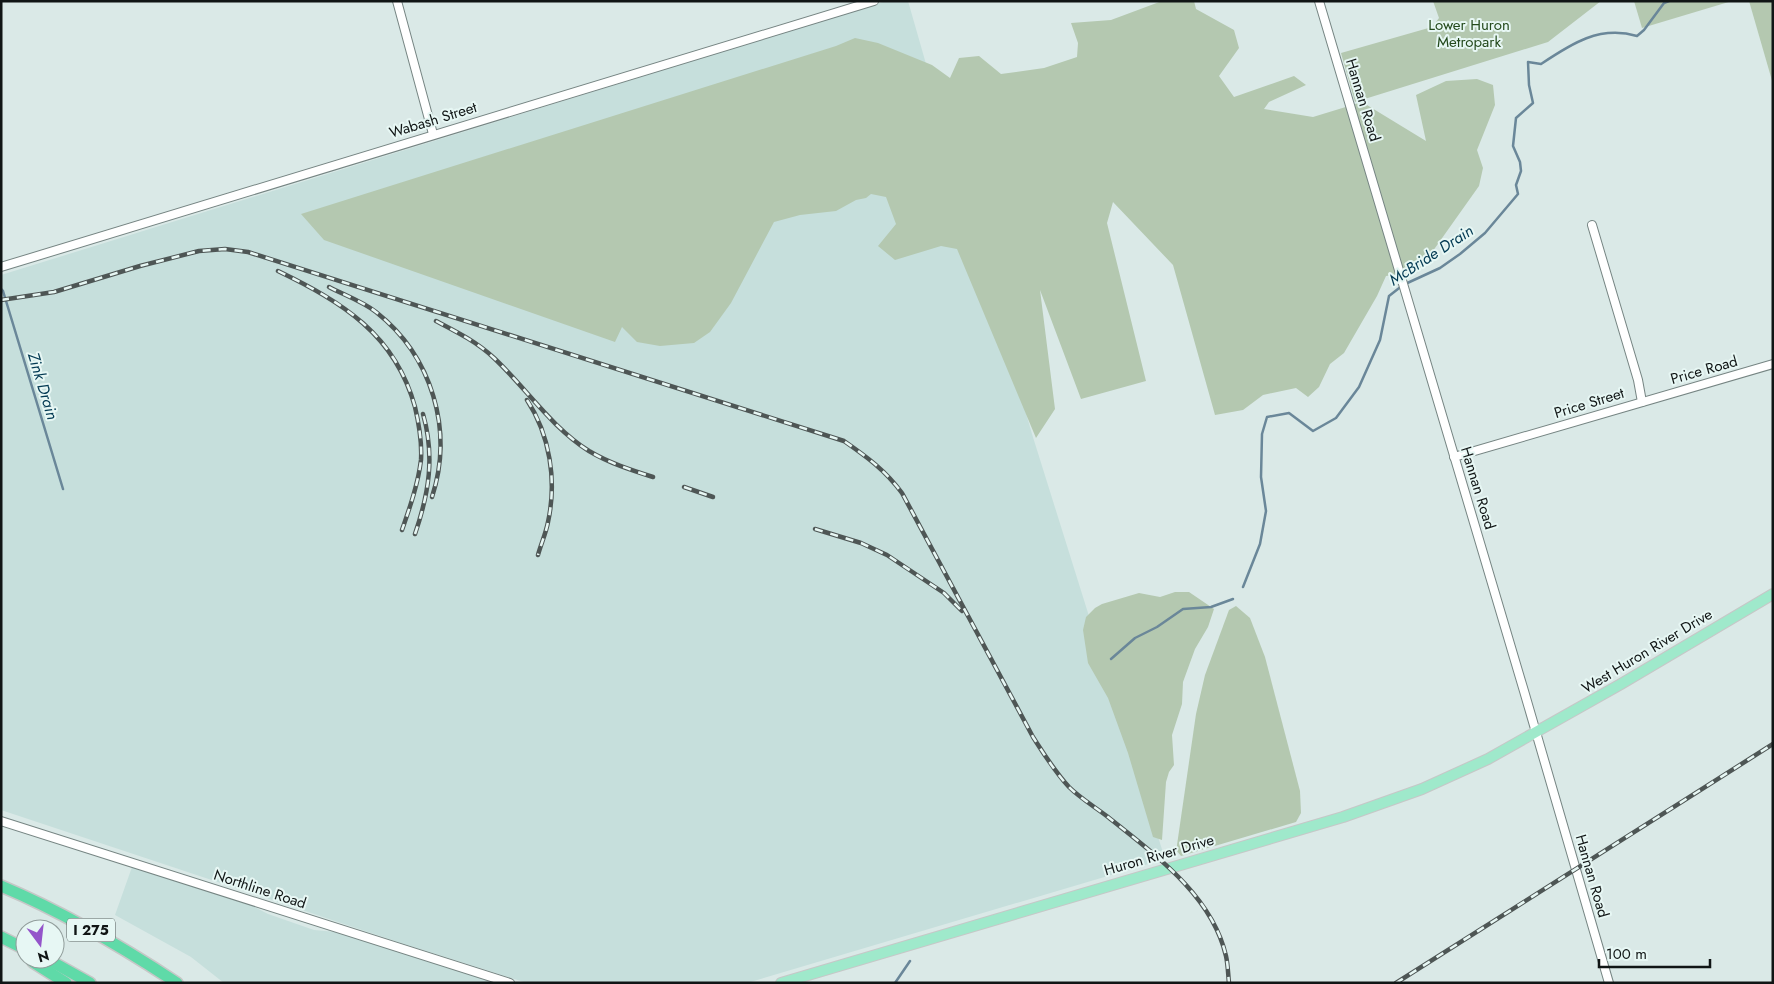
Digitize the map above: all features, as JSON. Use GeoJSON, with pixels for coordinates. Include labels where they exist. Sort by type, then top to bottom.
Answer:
{"type":"FeatureCollection","features":[{"type":"Feature","properties":{"kind":"highway","name":"I 275"},"geometry":{"type":"LineString","coordinates":[[1,886],[83,925],[177,983]]}},
{"type":"Feature","properties":{"kind":"highway"},"geometry":{"type":"LineString","coordinates":[[1,937],[15,943]]}},
{"type":"Feature","properties":{"kind":"highway"},"geometry":{"type":"LineString","coordinates":[[44,969],[66,983]]}},
{"type":"Feature","properties":{"kind":"highway"},"geometry":{"type":"LineString","coordinates":[[65,969],[90,983]]}},
{"type":"Feature","properties":{"kind":"main road","name":"West Huron River Drive"},"geometry":{"type":"LineString","coordinates":[[1536,733],[1773,594]]}},
{"type":"Feature","properties":{"kind":"main road","name":"Huron River Drive"},"geometry":{"type":"LineString","coordinates":[[781,983],[1370,808],[1448,778],[1536,733]]}},
{"type":"Feature","properties":{"kind":"street"},"geometry":{"type":"LineString","coordinates":[[397,1],[434,134]]}},
{"type":"Feature","properties":{"kind":"street","name":"Wabash Street"},"geometry":{"type":"LineString","coordinates":[[1,267],[874,1]]}},
{"type":"Feature","properties":{"kind":"street","name":"Hannan Road"},"geometry":{"type":"LineString","coordinates":[[1319,1],[1609,983]]}},
{"type":"Feature","properties":{"kind":"street","name":"Price Street"},"geometry":{"type":"LineString","coordinates":[[1454,457],[1538,434],[1642,402],[1638,380],[1592,226]]}},
{"type":"Feature","properties":{"kind":"street","name":"Price Road"},"geometry":{"type":"LineString","coordinates":[[1642,402],[1773,364]]}},
{"type":"Feature","properties":{"kind":"street","name":"Northline Road"},"geometry":{"type":"LineString","coordinates":[[1,821],[510,983]]}},
{"type":"Feature","properties":{"kind":"shaded area"},"geometry":{"type":"Polygon","coordinates":[[[886,1],[908,1],[1032,434],[1165,859],[747,983],[527,983],[1,810],[1,275],[886,1]]]}},
{"type":"Feature","properties":{"kind":"shaded area"},"geometry":{"type":"Polygon","coordinates":[[[132,867],[249,904],[268,914],[314,930],[336,932],[495,983],[224,983],[191,957],[115,915],[132,867]]]}},
{"type":"Feature","properties":{"kind":"green space"},"geometry":{"type":"Polygon","coordinates":[[[1162,1],[1194,1],[1196,9],[1234,30],[1239,48],[1219,76],[1234,97],[1294,76],[1306,85],[1269,102],[1264,109],[1313,117],[1362,102],[1426,141],[1416,95],[1446,81],[1477,79],[1493,85],[1495,105],[1477,150],[1483,168],[1479,186],[1418,272],[1386,276],[1377,296],[1344,353],[1330,364],[1319,387],[1308,397],[1296,388],[1263,395],[1243,410],[1215,415],[1173,265],[1113,202],[1107,223],[1146,381],[1081,399],[1040,290],[1055,409],[1036,438],[957,249],[941,246],[895,260],[878,246],[896,224],[886,197],[871,194],[836,211],[800,215],[774,222],[731,303],[710,332],[694,343],[660,346],[637,342],[622,327],[615,342],[324,240],[301,214],[836,46],[855,38],[878,43],[932,65],[950,78],[959,58],[979,56],[1001,74],[1044,68],[1077,57],[1078,43],[1071,23],[1111,20],[1162,1]]]}},
{"type":"Feature","properties":{"kind":"green space","name":"Lower Huron Metropark"},"geometry":{"type":"Polygon","coordinates":[[[1433,1],[1601,1],[1548,42],[1355,102],[1341,53],[1432,27],[1439,18],[1433,1]]]}},
{"type":"Feature","properties":{"kind":"green space"},"geometry":{"type":"Polygon","coordinates":[[[1634,1],[1732,1],[1642,28],[1634,1]]]}},
{"type":"Feature","properties":{"kind":"green space"},"geometry":{"type":"Polygon","coordinates":[[[1749,1],[1773,1],[1773,84],[1749,1]]]}},
{"type":"Feature","properties":{"kind":"green space"},"geometry":{"type":"Polygon","coordinates":[[[1175,592],[1189,592],[1214,609],[1208,627],[1195,649],[1183,682],[1182,704],[1172,735],[1174,765],[1169,772],[1166,782],[1162,840],[1153,837],[1128,753],[1108,698],[1088,663],[1083,630],[1086,617],[1102,604],[1139,593],[1160,597],[1175,592]]]}},
{"type":"Feature","properties":{"kind":"green space"},"geometry":{"type":"Polygon","coordinates":[[[1236,606],[1250,618],[1265,657],[1300,791],[1301,813],[1296,822],[1181,856],[1177,851],[1177,845],[1196,714],[1205,675],[1229,610],[1236,606]]]}},
{"type":"Feature","properties":{"kind":"waterway","name":"McBride Drain"},"geometry":{"type":"LineString","coordinates":[[1243,587],[1260,544],[1266,511],[1261,477],[1262,434],[1267,417],[1289,413],[1313,431],[1336,418],[1359,387],[1380,340],[1389,296],[1403,285],[1440,268],[1460,254],[1485,233],[1518,194],[1516,185],[1521,171],[1520,162],[1513,146],[1516,118],[1533,103],[1529,85],[1528,62],[1541,64],[1575,43],[1598,35],[1623,33],[1637,36],[1644,30],[1664,3],[1669,1]]}},
{"type":"Feature","properties":{"kind":"waterway","name":"Zink Drain"},"geometry":{"type":"LineString","coordinates":[[1,289],[63,489]]}},
{"type":"Feature","properties":{"kind":"waterway","name":"McBride Drain"},"geometry":{"type":"LineString","coordinates":[[1111,659],[1135,638],[1157,627],[1183,609],[1211,607],[1233,599]]}},
{"type":"Feature","properties":{"kind":"waterway","name":"McBride Drain"},"geometry":{"type":"LineString","coordinates":[[895,983],[910,961]]}},
{"type":"Feature","properties":{"kind":"railway"},"geometry":{"type":"LineString","coordinates":[[1,300],[54,292],[140,266],[199,251],[225,249],[248,252],[844,441],[875,464],[902,493],[1033,737],[1059,775],[1078,795],[1162,861],[1195,895],[1219,934],[1226,956],[1229,983]]}},
{"type":"Feature","properties":{"kind":"railway"},"geometry":{"type":"LineString","coordinates":[[278,271],[324,295],[363,323],[380,340],[394,359],[406,381],[415,407],[420,433],[421,460],[416,487],[402,530]]}},
{"type":"Feature","properties":{"kind":"railway"},"geometry":{"type":"LineString","coordinates":[[329,287],[359,301],[376,312],[395,330],[411,350],[424,372],[433,396],[439,421],[438,472],[432,497]]}},
{"type":"Feature","properties":{"kind":"railway"},"geometry":{"type":"LineString","coordinates":[[436,321],[467,338],[487,352],[551,419],[575,441],[604,459],[653,477]]}},
{"type":"Feature","properties":{"kind":"railway"},"geometry":{"type":"LineString","coordinates":[[527,400],[541,428],[550,459],[551,506],[538,555]]}},
{"type":"Feature","properties":{"kind":"railway"},"geometry":{"type":"LineString","coordinates":[[415,534],[424,504],[429,474],[429,445],[423,414]]}},
{"type":"Feature","properties":{"kind":"railway"},"geometry":{"type":"LineString","coordinates":[[684,487],[713,497]]}},
{"type":"Feature","properties":{"kind":"railway"},"geometry":{"type":"LineString","coordinates":[[815,529],[861,543],[887,555],[944,593],[962,611]]}},
{"type":"Feature","properties":{"kind":"railway"},"geometry":{"type":"LineString","coordinates":[[1396,983],[1773,744]]}}]}
